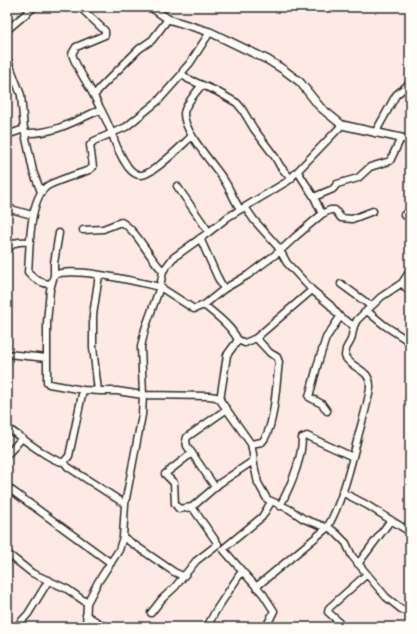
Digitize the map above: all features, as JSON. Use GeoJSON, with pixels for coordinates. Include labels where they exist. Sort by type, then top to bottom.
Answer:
{"type":"FeatureCollection","features":[{"type":"Feature","properties":{"kind":"street"},"geometry":{"type":"LineString","coordinates":[[7,30],[34,7]]}},
{"type":"Feature","properties":{"kind":"street"},"geometry":{"type":"LineString","coordinates":[[80,7],[105,31],[105,35],[76,47],[72,54],[75,63],[94,96],[112,134],[115,144],[128,167],[134,173],[140,175],[147,173],[160,164],[192,136]]}},
{"type":"Feature","properties":{"kind":"street"},"geometry":{"type":"LineString","coordinates":[[151,7],[168,19],[210,32],[284,70],[300,82],[320,107],[342,125],[410,140]]}},
{"type":"Feature","properties":{"kind":"street"},"geometry":{"type":"LineString","coordinates":[[94,96],[139,49],[152,40],[168,19]]}},
{"type":"Feature","properties":{"kind":"street"},"geometry":{"type":"LineString","coordinates":[[51,284],[46,284],[34,279],[28,272],[32,215],[41,192],[47,186],[89,170],[93,167],[90,145],[94,141],[126,127],[158,101],[182,74],[210,32]]}},
{"type":"Feature","properties":{"kind":"street"},"geometry":{"type":"LineString","coordinates":[[7,58],[14,80],[21,95],[25,131],[33,171],[41,192]]}},
{"type":"Feature","properties":{"kind":"street"},"geometry":{"type":"LineString","coordinates":[[182,74],[188,79],[216,91],[236,103],[242,109],[254,129],[291,179]]}},
{"type":"Feature","properties":{"kind":"street"},"geometry":{"type":"LineString","coordinates":[[7,84],[14,80]]}},
{"type":"Feature","properties":{"kind":"street"},"geometry":{"type":"LineString","coordinates":[[376,133],[396,95],[410,83]]}},
{"type":"Feature","properties":{"kind":"street"},"geometry":{"type":"LineString","coordinates":[[202,85],[188,105],[184,114],[192,136],[243,208],[280,251],[287,263],[312,290],[330,305],[340,317],[354,326]]}},
{"type":"Feature","properties":{"kind":"street"},"geometry":{"type":"LineString","coordinates":[[7,135],[25,131],[43,133],[53,131],[100,110]]}},
{"type":"Feature","properties":{"kind":"street"},"geometry":{"type":"LineString","coordinates":[[86,627],[87,602],[119,550],[123,537],[125,504],[140,424],[143,395],[141,347],[145,329],[160,287],[163,271],[173,258],[228,217],[291,179],[342,125]]}},
{"type":"Feature","properties":{"kind":"street"},"geometry":{"type":"LineString","coordinates":[[314,197],[333,189],[337,184],[358,178],[370,167],[390,161],[401,138]]}},
{"type":"Feature","properties":{"kind":"street"},"geometry":{"type":"LineString","coordinates":[[298,172],[314,197],[322,214]]}},
{"type":"Feature","properties":{"kind":"street"},"geometry":{"type":"LineString","coordinates":[[177,186],[209,232]]}},
{"type":"Feature","properties":{"kind":"street"},"geometry":{"type":"LineString","coordinates":[[7,208],[32,215]]}},
{"type":"Feature","properties":{"kind":"street"},"geometry":{"type":"LineString","coordinates":[[54,275],[60,272],[92,273],[160,287],[194,309],[204,305],[224,289],[248,275],[280,251],[294,237],[322,214],[330,210],[335,210],[341,218],[352,219],[373,211]]}},
{"type":"Feature","properties":{"kind":"street"},"geometry":{"type":"LineString","coordinates":[[404,215],[410,211]]}},
{"type":"Feature","properties":{"kind":"street"},"geometry":{"type":"LineString","coordinates":[[83,230],[104,229],[121,222],[129,228],[154,262],[163,271]]}},
{"type":"Feature","properties":{"kind":"street"},"geometry":{"type":"LineString","coordinates":[[58,233],[47,322],[49,384],[83,390],[117,390],[143,395],[216,397],[227,409],[251,444],[253,461],[261,489],[267,499],[289,509],[304,519],[327,528],[341,537],[346,543],[352,556],[386,597],[400,609],[410,613]]}},
{"type":"Feature","properties":{"kind":"street"},"geometry":{"type":"LineString","coordinates":[[200,238],[224,289]]}},
{"type":"Feature","properties":{"kind":"street"},"geometry":{"type":"LineString","coordinates":[[7,251],[13,243],[17,241],[30,242]]}},
{"type":"Feature","properties":{"kind":"street"},"geometry":{"type":"LineString","coordinates":[[256,587],[327,528],[332,520],[353,457],[369,393],[370,381],[366,374],[348,361],[345,356],[346,349],[351,340],[354,326],[362,315],[387,291],[402,283],[410,271]]}},
{"type":"Feature","properties":{"kind":"street"},"geometry":{"type":"LineString","coordinates":[[98,391],[93,347],[93,315],[99,275]]}},
{"type":"Feature","properties":{"kind":"street"},"geometry":{"type":"LineString","coordinates":[[402,283],[410,293]]}},
{"type":"Feature","properties":{"kind":"street"},"geometry":{"type":"LineString","coordinates":[[341,284],[369,308],[384,325],[410,342]]}},
{"type":"Feature","properties":{"kind":"street"},"geometry":{"type":"LineString","coordinates":[[204,305],[222,321],[238,340],[245,343],[256,338],[312,290]]}},
{"type":"Feature","properties":{"kind":"street"},"geometry":{"type":"LineString","coordinates":[[327,411],[322,404],[309,397],[326,338],[340,317]]}},
{"type":"Feature","properties":{"kind":"street"},"geometry":{"type":"LineString","coordinates":[[251,444],[262,442],[269,432],[273,413],[279,362],[277,357],[270,354],[256,338]]}},
{"type":"Feature","properties":{"kind":"street"},"geometry":{"type":"LineString","coordinates":[[220,400],[227,356],[238,340]]}},
{"type":"Feature","properties":{"kind":"street"},"geometry":{"type":"LineString","coordinates":[[7,354],[47,358]]}},
{"type":"Feature","properties":{"kind":"street"},"geometry":{"type":"LineString","coordinates":[[64,462],[69,456],[83,390]]}},
{"type":"Feature","properties":{"kind":"street"},"geometry":{"type":"LineString","coordinates":[[215,487],[187,446],[186,441],[187,437],[227,409]]}},
{"type":"Feature","properties":{"kind":"street"},"geometry":{"type":"LineString","coordinates":[[7,428],[58,461],[64,462],[68,467],[125,504]]}},
{"type":"Feature","properties":{"kind":"street"},"geometry":{"type":"LineString","coordinates":[[280,506],[296,467],[302,448],[302,438],[307,436],[353,457]]}},
{"type":"Feature","properties":{"kind":"street"},"geometry":{"type":"LineString","coordinates":[[7,455],[22,438]]}},
{"type":"Feature","properties":{"kind":"street"},"geometry":{"type":"LineString","coordinates":[[192,453],[165,474],[174,483],[175,504],[179,509],[192,506],[215,487],[253,461]]}},
{"type":"Feature","properties":{"kind":"street"},"geometry":{"type":"LineString","coordinates":[[7,487],[111,563]]}},
{"type":"Feature","properties":{"kind":"street"},"geometry":{"type":"LineString","coordinates":[[342,492],[367,505],[408,530],[410,524]]}},
{"type":"Feature","properties":{"kind":"street"},"geometry":{"type":"LineString","coordinates":[[223,550],[262,517],[271,502]]}},
{"type":"Feature","properties":{"kind":"street"},"geometry":{"type":"LineString","coordinates":[[192,506],[218,544],[256,587],[274,611],[266,627]]}},
{"type":"Feature","properties":{"kind":"street"},"geometry":{"type":"LineString","coordinates":[[358,564],[391,520]]}},
{"type":"Feature","properties":{"kind":"street"},"geometry":{"type":"LineString","coordinates":[[123,537],[174,572],[183,576]]}},
{"type":"Feature","properties":{"kind":"street"},"geometry":{"type":"LineString","coordinates":[[151,613],[196,561],[218,544]]}},
{"type":"Feature","properties":{"kind":"street"},"geometry":{"type":"LineString","coordinates":[[7,553],[32,572],[67,589],[87,602]]}},
{"type":"Feature","properties":{"kind":"street"},"geometry":{"type":"LineString","coordinates":[[207,627],[242,571]]}},
{"type":"Feature","properties":{"kind":"street"},"geometry":{"type":"LineString","coordinates":[[342,627],[328,612],[329,608],[366,574]]}},
{"type":"Feature","properties":{"kind":"street"},"geometry":{"type":"LineString","coordinates":[[16,627],[28,614],[50,580]]}},
{"type":"Feature","properties":{"kind":"street"},"geometry":{"type":"LineString","coordinates":[[86,615],[105,627]]}}]}
